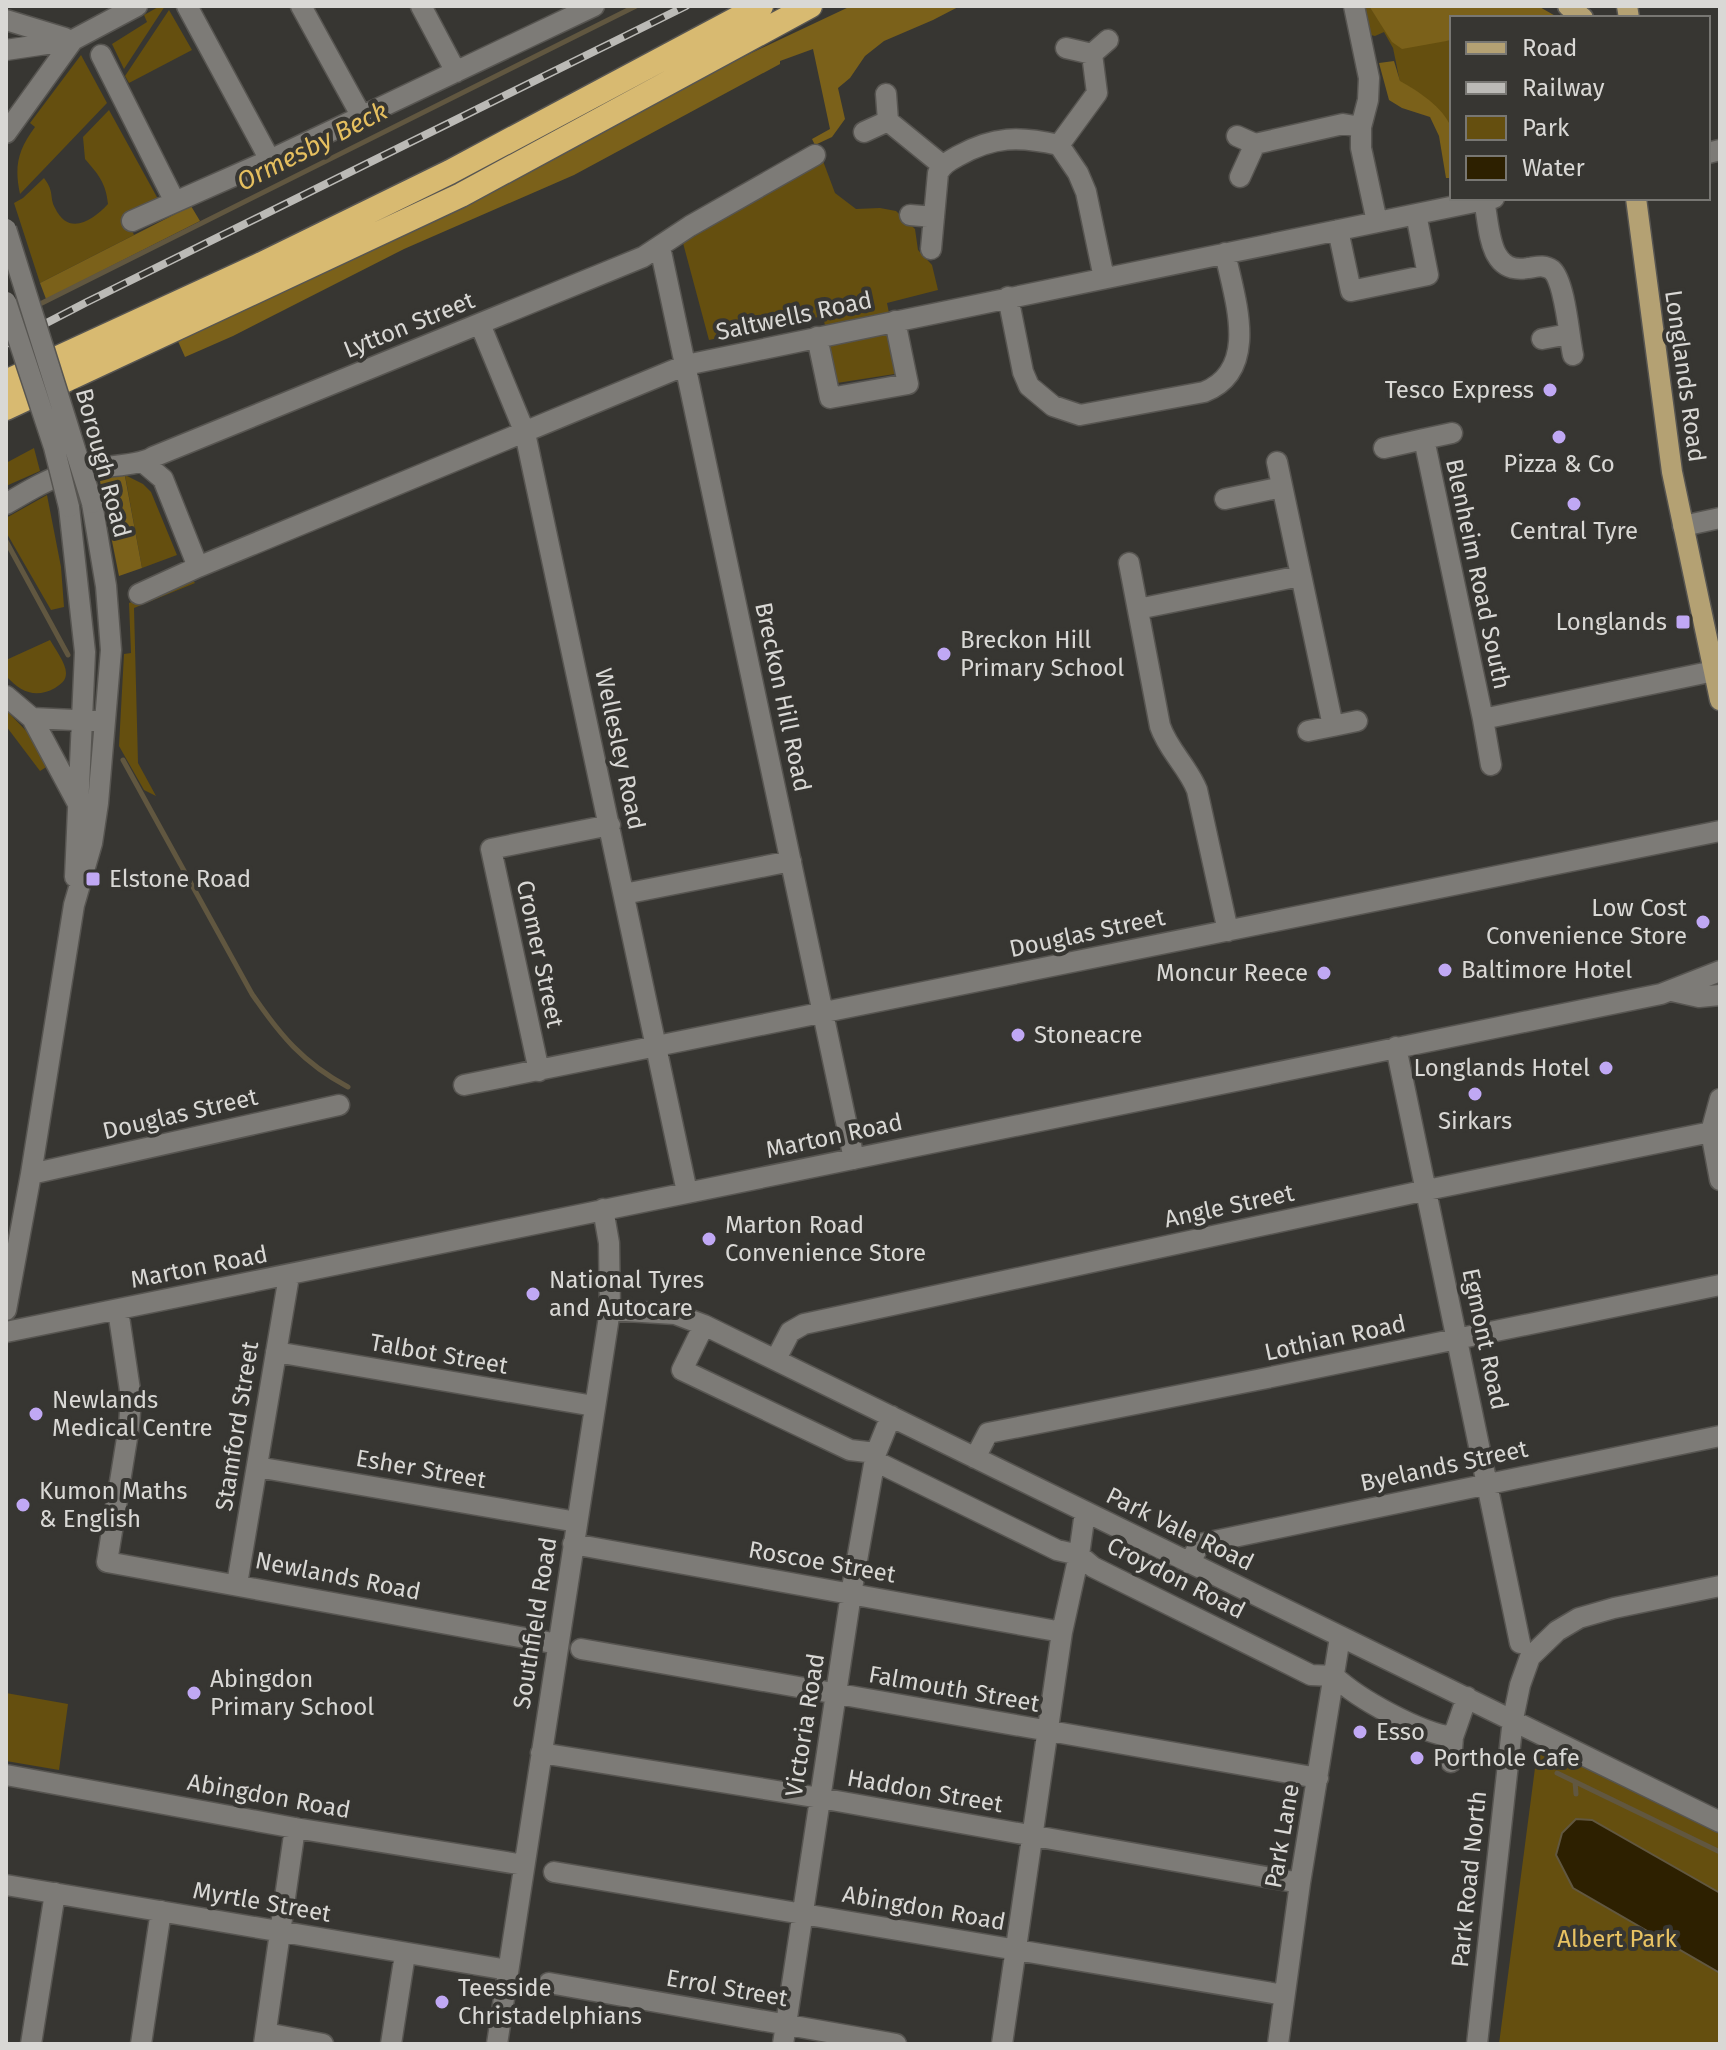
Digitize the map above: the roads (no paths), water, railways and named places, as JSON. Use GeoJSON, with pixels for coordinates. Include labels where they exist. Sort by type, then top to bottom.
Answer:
{"type":"FeatureCollection","features":[{"type":"Feature","properties":{"kind":"highway"},"geometry":{"type":"LineString","coordinates":[[6,382],[262,264],[450,172],[761,6]]}},
{"type":"Feature","properties":{"kind":"highway"},"geometry":{"type":"LineString","coordinates":[[6,408],[461,195],[810,6]]}},
{"type":"Feature","properties":{"kind":"main road","name":"Longlands Road"},"geometry":{"type":"LineString","coordinates":[[1636,200],[1672,472],[1720,700]]}},
{"type":"Feature","properties":{"kind":"street"},"geometry":{"type":"LineString","coordinates":[[6,50],[73,40],[137,6]]}},
{"type":"Feature","properties":{"kind":"street"},"geometry":{"type":"LineString","coordinates":[[187,6],[270,160]]}},
{"type":"Feature","properties":{"kind":"street"},"geometry":{"type":"LineString","coordinates":[[301,6],[362,117]]}},
{"type":"Feature","properties":{"kind":"street"},"geometry":{"type":"LineString","coordinates":[[421,6],[456,72]]}},
{"type":"Feature","properties":{"kind":"street"},"geometry":{"type":"LineString","coordinates":[[132,221],[456,72],[561,13],[594,6]]}},
{"type":"Feature","properties":{"kind":"street"},"geometry":{"type":"LineString","coordinates":[[1354,6],[1369,78],[1361,148],[1377,222]]}},
{"type":"Feature","properties":{"kind":"street"},"geometry":{"type":"LineString","coordinates":[[6,20],[73,40]]}},
{"type":"Feature","properties":{"kind":"street"},"geometry":{"type":"LineString","coordinates":[[6,133],[73,40]]}},
{"type":"Feature","properties":{"kind":"street"},"geometry":{"type":"LineString","coordinates":[[1059,145],[1097,93],[1100,47],[1066,48]]}},
{"type":"Feature","properties":{"kind":"street"},"geometry":{"type":"LineString","coordinates":[[101,55],[175,202]]}},
{"type":"Feature","properties":{"kind":"street"},"geometry":{"type":"LineString","coordinates":[[886,94],[888,121],[942,165]]}},
{"type":"Feature","properties":{"kind":"street"},"geometry":{"type":"LineString","coordinates":[[864,132],[888,121]]}},
{"type":"Feature","properties":{"kind":"street"},"geometry":{"type":"LineString","coordinates":[[1240,177],[1246,140],[1343,124],[1361,127]]}},
{"type":"Feature","properties":{"kind":"street"},"geometry":{"type":"LineString","coordinates":[[931,249],[938,173],[942,165],[973,148],[1000,139],[1032,139],[1059,145],[1078,173],[1086,192],[1104,278]]}},
{"type":"Feature","properties":{"kind":"street","name":"Lytton Street"},"geometry":{"type":"LineString","coordinates":[[6,504],[72,471],[144,463],[643,257],[690,226],[815,155]]}},
{"type":"Feature","properties":{"kind":"street","name":"Saltwells Road"},"geometry":{"type":"LineString","coordinates":[[139,594],[686,365],[1484,200]]}},
{"type":"Feature","properties":{"kind":"street"},"geometry":{"type":"LineString","coordinates":[[1489,200],[1495,253],[1501,264],[1520,270],[1541,266],[1549,268],[1559,281],[1573,355]]}},
{"type":"Feature","properties":{"kind":"street"},"geometry":{"type":"LineString","coordinates":[[1338,230],[1351,291],[1428,275],[1416,214]]}},
{"type":"Feature","properties":{"kind":"street"},"geometry":{"type":"LineString","coordinates":[[910,215],[934,217]]}},
{"type":"Feature","properties":{"kind":"street","name":"Borough Road"},"geometry":{"type":"LineString","coordinates":[[6,229],[92,503],[106,586],[111,650],[107,722],[92,843],[74,905],[6,1310]]}},
{"type":"Feature","properties":{"kind":"street","name":"Breckon Hill Road"},"geometry":{"type":"LineString","coordinates":[[660,247],[854,1159]]}},
{"type":"Feature","properties":{"kind":"street"},"geometry":{"type":"LineString","coordinates":[[1008,297],[1023,372],[1029,386],[1053,406],[1080,415],[1204,392],[1225,378],[1239,350],[1240,333],[1225,253]]}},
{"type":"Feature","properties":{"kind":"street","name":"Borough Road"},"geometry":{"type":"LineString","coordinates":[[6,302],[54,447],[69,507],[85,652],[74,905]]}},
{"type":"Feature","properties":{"kind":"street"},"geometry":{"type":"LineString","coordinates":[[817,337],[830,398],[908,384],[895,321]]}},
{"type":"Feature","properties":{"kind":"street","name":"Wellesley Road"},"geometry":{"type":"LineString","coordinates":[[480,324],[525,433],[687,1192]]}},
{"type":"Feature","properties":{"kind":"street"},"geometry":{"type":"LineString","coordinates":[[1542,339],[1569,334]]}},
{"type":"Feature","properties":{"kind":"street","name":"Blenheim Road South"},"geometry":{"type":"LineString","coordinates":[[1384,448],[1452,433]]}},
{"type":"Feature","properties":{"kind":"street","name":"Blenheim Road South"},"geometry":{"type":"LineString","coordinates":[[1424,439],[1491,765]]}},
{"type":"Feature","properties":{"kind":"street"},"geometry":{"type":"LineString","coordinates":[[1277,462],[1333,726]]}},
{"type":"Feature","properties":{"kind":"street"},"geometry":{"type":"LineString","coordinates":[[144,463],[163,479],[198,567]]}},
{"type":"Feature","properties":{"kind":"street"},"geometry":{"type":"LineString","coordinates":[[1225,499],[1282,487]]}},
{"type":"Feature","properties":{"kind":"street"},"geometry":{"type":"LineString","coordinates":[[1683,526],[1720,518]]}},
{"type":"Feature","properties":{"kind":"street"},"geometry":{"type":"LineString","coordinates":[[1129,563],[1160,726],[1197,790],[1228,931]]}},
{"type":"Feature","properties":{"kind":"street"},"geometry":{"type":"LineString","coordinates":[[1138,609],[1300,576]]}},
{"type":"Feature","properties":{"kind":"street","name":"Blenheim Road South"},"geometry":{"type":"LineString","coordinates":[[1483,719],[1716,673]]}},
{"type":"Feature","properties":{"kind":"street"},"geometry":{"type":"LineString","coordinates":[[6,696],[32,718],[77,802]]}},
{"type":"Feature","properties":{"kind":"street"},"geometry":{"type":"LineString","coordinates":[[32,718],[107,722]]}},
{"type":"Feature","properties":{"kind":"street"},"geometry":{"type":"LineString","coordinates":[[1308,731],[1357,721]]}},
{"type":"Feature","properties":{"kind":"street","name":"Cromer Street"},"geometry":{"type":"LineString","coordinates":[[539,1071],[491,849],[610,825]]}},
{"type":"Feature","properties":{"kind":"street","name":"Douglas Street"},"geometry":{"type":"LineString","coordinates":[[464,1085],[1720,831]]}},
{"type":"Feature","properties":{"kind":"street"},"geometry":{"type":"LineString","coordinates":[[624,894],[791,861]]}},
{"type":"Feature","properties":{"kind":"street","name":"Marton Road"},"geometry":{"type":"LineString","coordinates":[[6,1332],[1672,991],[1720,971]]}},
{"type":"Feature","properties":{"kind":"street","name":"Marton Road"},"geometry":{"type":"LineString","coordinates":[[1672,991],[1699,997],[1720,995]]}},
{"type":"Feature","properties":{"kind":"street","name":"Egmont Road"},"geometry":{"type":"LineString","coordinates":[[1396,1047],[1520,1643]]}},
{"type":"Feature","properties":{"kind":"street"},"geometry":{"type":"LineString","coordinates":[[1720,1099],[1711,1132],[1720,1180]]}},
{"type":"Feature","properties":{"kind":"street","name":"Douglas Street"},"geometry":{"type":"LineString","coordinates":[[31,1174],[339,1105]]}},
{"type":"Feature","properties":{"kind":"street","name":"Angle Street"},"geometry":{"type":"LineString","coordinates":[[776,1359],[790,1332],[804,1324],[1711,1132]]}},
{"type":"Feature","properties":{"kind":"street","name":"Southfield Road"},"geometry":{"type":"LineString","coordinates":[[497,2044],[610,1310],[609,1243],[603,1209]]}},
{"type":"Feature","properties":{"kind":"street","name":"Stamford Street"},"geometry":{"type":"LineString","coordinates":[[237,1584],[289,1276]]}},
{"type":"Feature","properties":{"kind":"street","name":"Lothian Road"},"geometry":{"type":"LineString","coordinates":[[975,1458],[988,1433],[1720,1285]]}},
{"type":"Feature","properties":{"kind":"street","name":"Newlands Road"},"geometry":{"type":"LineString","coordinates":[[118,1310],[131,1397],[107,1562],[558,1644]]}},
{"type":"Feature","properties":{"kind":"street","name":"Park Vale Road"},"geometry":{"type":"LineString","coordinates":[[610,1310],[675,1314],[704,1325],[1720,1822]]}},
{"type":"Feature","properties":{"kind":"street","name":"Croydon Road"},"geometry":{"type":"LineString","coordinates":[[704,1325],[682,1370],[850,1450],[876,1457],[1057,1550],[1079,1555],[1093,1567],[1311,1675],[1334,1676],[1350,1692],[1437,1735],[1453,1737]]}},
{"type":"Feature","properties":{"kind":"street","name":"Talbot Street"},"geometry":{"type":"LineString","coordinates":[[276,1352],[594,1406]]}},
{"type":"Feature","properties":{"kind":"street","name":"Victoria Road"},"geometry":{"type":"LineString","coordinates":[[784,2034],[851,1594],[876,1457],[891,1416]]}},
{"type":"Feature","properties":{"kind":"street","name":"Byelands Street"},"geometry":{"type":"LineString","coordinates":[[1189,1563],[1200,1544],[1720,1436]]}},
{"type":"Feature","properties":{"kind":"street","name":"Esher Street"},"geometry":{"type":"LineString","coordinates":[[257,1467],[577,1522]]}},
{"type":"Feature","properties":{"kind":"street"},"geometry":{"type":"LineString","coordinates":[[1002,2044],[1062,1632],[1085,1512]]}},
{"type":"Feature","properties":{"kind":"street","name":"Roscoe Street"},"geometry":{"type":"LineString","coordinates":[[573,1544],[1062,1632]]}},
{"type":"Feature","properties":{"kind":"street","name":"Park Road North"},"geometry":{"type":"LineString","coordinates":[[1477,2044],[1513,1719],[1530,1657],[1557,1631],[1579,1618],[1720,1586]]}},
{"type":"Feature","properties":{"kind":"street","name":"Park Lane"},"geometry":{"type":"LineString","coordinates":[[1278,2044],[1300,1883],[1340,1637]]}},
{"type":"Feature","properties":{"kind":"street","name":"Falmouth Street"},"geometry":{"type":"LineString","coordinates":[[581,1649],[1318,1778]]}},
{"type":"Feature","properties":{"kind":"street"},"geometry":{"type":"LineString","coordinates":[[1451,1762],[1453,1737],[1467,1697]]}},
{"type":"Feature","properties":{"kind":"street","name":"Haddon Street"},"geometry":{"type":"LineString","coordinates":[[541,1753],[820,1798],[1300,1883]]}},
{"type":"Feature","properties":{"kind":"street","name":"Abingdon Road"},"geometry":{"type":"LineString","coordinates":[[6,1775],[295,1828],[524,1865]]}},
{"type":"Feature","properties":{"kind":"street"},"geometry":{"type":"LineString","coordinates":[[295,1828],[265,2039],[323,2044]]}},
{"type":"Feature","properties":{"kind":"street","name":"Abingdon Road"},"geometry":{"type":"LineString","coordinates":[[554,1872],[1284,1995]]}},
{"type":"Feature","properties":{"kind":"street","name":"Myrtle Street"},"geometry":{"type":"LineString","coordinates":[[6,1885],[508,1970]]}},
{"type":"Feature","properties":{"kind":"street"},"geometry":{"type":"LineString","coordinates":[[31,2044],[55,1893]]}},
{"type":"Feature","properties":{"kind":"street"},"geometry":{"type":"LineString","coordinates":[[141,2044],[161,1911]]}},
{"type":"Feature","properties":{"kind":"street"},"geometry":{"type":"LineString","coordinates":[[391,2044],[405,1954]]}},
{"type":"Feature","properties":{"kind":"street","name":"Errol Street"},"geometry":{"type":"LineString","coordinates":[[549,1983],[784,2034],[896,2044]]}},
{"type":"Feature","properties":{"kind":"water"},"geometry":{"type":"Polygon","coordinates":[[[1576,1819],[1592,1820],[1720,1893],[1720,1973],[1573,1888],[1556,1855],[1562,1833],[1576,1819]]]}},
{"type":"Feature","properties":{"kind":"waterway","name":"Ormesby Beck"},"geometry":{"type":"LineString","coordinates":[[36,306],[636,6]]}},
{"type":"Feature","properties":{"kind":"waterway"},"geometry":{"type":"LineString","coordinates":[[6,541],[68,655]]}},
{"type":"Feature","properties":{"kind":"waterway"},"geometry":{"type":"LineString","coordinates":[[123,760],[252,994],[272,1022],[305,1058],[348,1087]]}},
{"type":"Feature","properties":{"kind":"waterway"},"geometry":{"type":"LineString","coordinates":[[1557,1773],[1720,1852]]}},
{"type":"Feature","properties":{"kind":"waterway"},"geometry":{"type":"LineString","coordinates":[[1575,1782],[1576,1794]]}},
{"type":"Feature","properties":{"kind":"railway"},"geometry":{"type":"LineString","coordinates":[[6,344],[686,6]]}},
{"type":"Feature","properties":{"kind":"place","name":"Tesco Express"},"geometry":{"type":"Point","coordinates":[1550,390]}},
{"type":"Feature","properties":{"kind":"place","name":"Pizza & Co"},"geometry":{"type":"Point","coordinates":[1559,437]}},
{"type":"Feature","properties":{"kind":"place","name":"Central Tyre"},"geometry":{"type":"Point","coordinates":[1574,504]}},
{"type":"Feature","properties":{"kind":"place","name":"Longlands"},"geometry":{"type":"Point","coordinates":[1683,622]}},
{"type":"Feature","properties":{"kind":"place","name":"Breckon Hill Primary School"},"geometry":{"type":"Point","coordinates":[944,654]}},
{"type":"Feature","properties":{"kind":"place","name":"Elstone Road"},"geometry":{"type":"Point","coordinates":[93,879]}},
{"type":"Feature","properties":{"kind":"place","name":"Low Cost Convenience Store"},"geometry":{"type":"Point","coordinates":[1703,922]}},
{"type":"Feature","properties":{"kind":"place","name":"Baltimore Hotel"},"geometry":{"type":"Point","coordinates":[1445,970]}},
{"type":"Feature","properties":{"kind":"place","name":"Moncur Reece"},"geometry":{"type":"Point","coordinates":[1324,973]}},
{"type":"Feature","properties":{"kind":"place","name":"Stoneacre"},"geometry":{"type":"Point","coordinates":[1018,1035]}},
{"type":"Feature","properties":{"kind":"place","name":"Longlands Hotel"},"geometry":{"type":"Point","coordinates":[1606,1068]}},
{"type":"Feature","properties":{"kind":"place","name":"Sirkars"},"geometry":{"type":"Point","coordinates":[1475,1094]}},
{"type":"Feature","properties":{"kind":"place","name":"Marton Road Convenience Store"},"geometry":{"type":"Point","coordinates":[709,1239]}},
{"type":"Feature","properties":{"kind":"place","name":"National Tyres and Autocare"},"geometry":{"type":"Point","coordinates":[533,1294]}},
{"type":"Feature","properties":{"kind":"place","name":"Newlands Medical Centre"},"geometry":{"type":"Point","coordinates":[36,1414]}},
{"type":"Feature","properties":{"kind":"place","name":"Kumon Maths & English"},"geometry":{"type":"Point","coordinates":[23,1505]}},
{"type":"Feature","properties":{"kind":"place","name":"Abingdon Primary School"},"geometry":{"type":"Point","coordinates":[194,1693]}},
{"type":"Feature","properties":{"kind":"place","name":"Esso"},"geometry":{"type":"Point","coordinates":[1360,1732]}},
{"type":"Feature","properties":{"kind":"place","name":"Porthole Cafe"},"geometry":{"type":"Point","coordinates":[1417,1758]}},
{"type":"Feature","properties":{"kind":"place","name":"Teesside Christadelphians"},"geometry":{"type":"Point","coordinates":[442,2002]}},
{"type":"Feature","properties":{"kind":"park label","name":"Albert Park"},"geometry":{"type":"Point","coordinates":[1617,1939]}}]}
